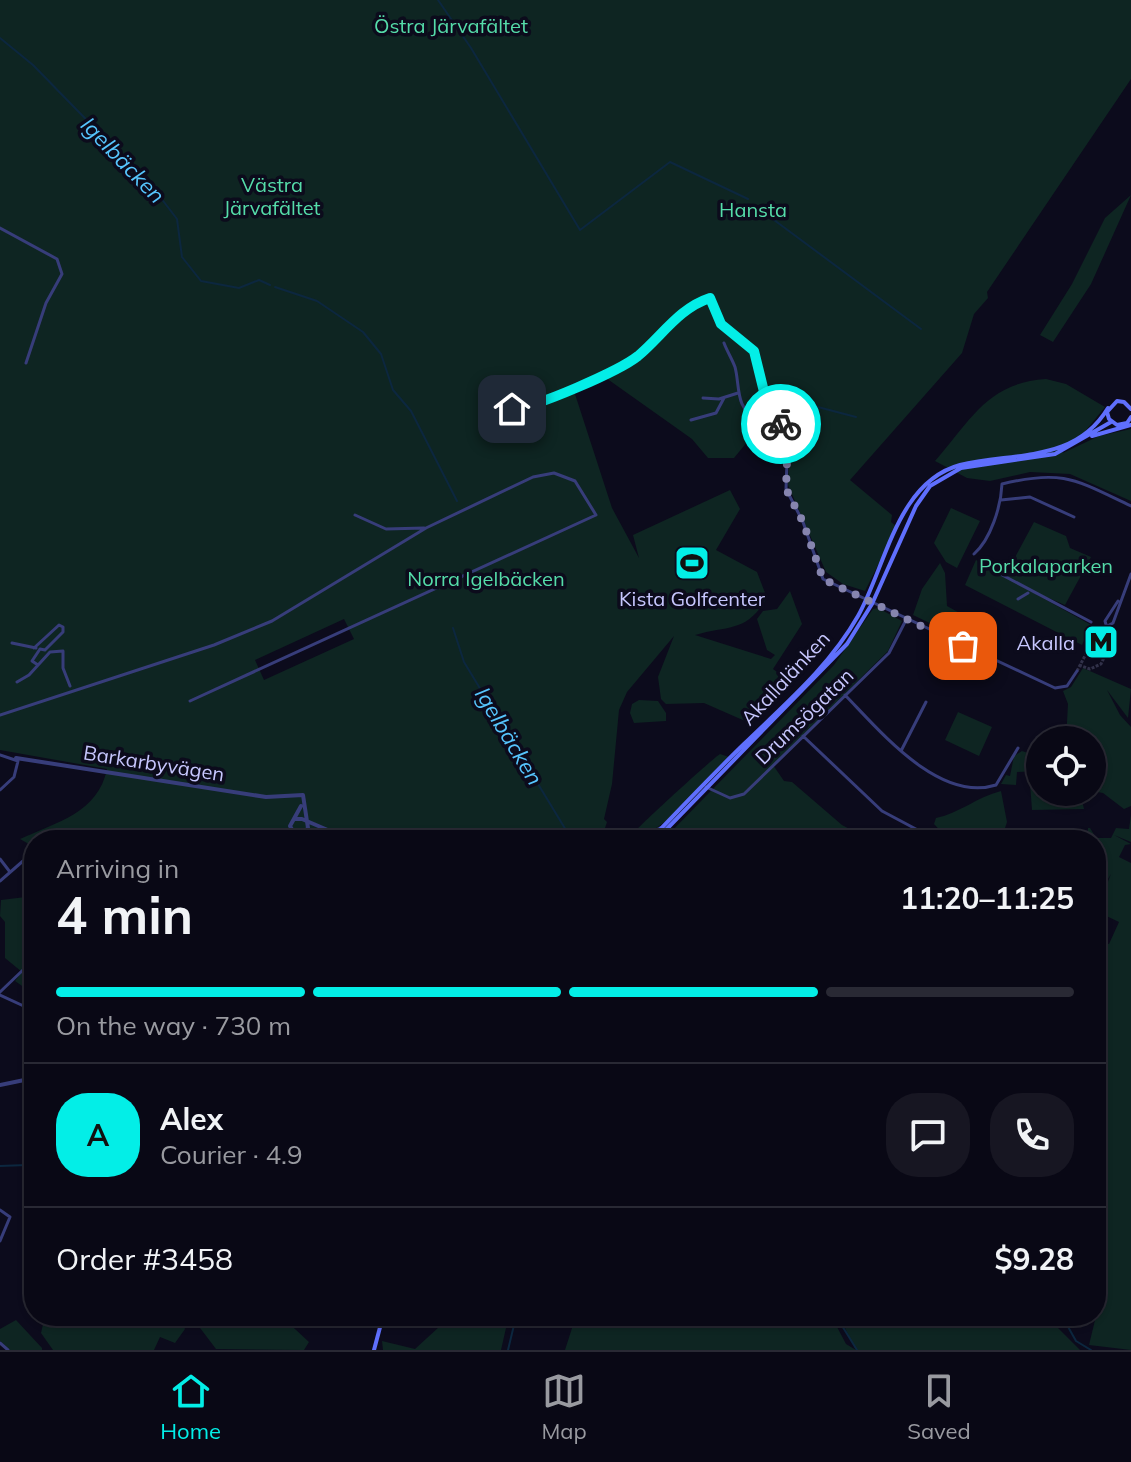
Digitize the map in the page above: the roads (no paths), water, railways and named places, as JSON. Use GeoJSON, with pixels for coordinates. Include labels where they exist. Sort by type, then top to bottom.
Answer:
{"type":"FeatureCollection","features":[{"type":"Feature","properties":{"kind":"main road"},"geometry":{"type":"LineString","coordinates":[[1131,409],[1121,401],[1108,408],[1111,422],[1131,425]]}},
{"type":"Feature","properties":{"kind":"main road","name":"Akallalänken"},"geometry":{"type":"LineString","coordinates":[[663,830],[826,663],[866,601],[909,505],[929,480],[944,470],[974,462],[1066,448],[1094,427],[1108,408]]}},
{"type":"Feature","properties":{"kind":"main road"},"geometry":{"type":"LineString","coordinates":[[1124,424],[1131,417]]}},
{"type":"Feature","properties":{"kind":"main road","name":"Akallalänken"},"geometry":{"type":"LineString","coordinates":[[660,830],[830,665],[872,604],[916,506],[935,482],[961,468],[1055,454],[1111,422]]}},
{"type":"Feature","properties":{"kind":"main road"},"geometry":{"type":"LineString","coordinates":[[1090,436],[1131,425]]}},
{"type":"Feature","properties":{"kind":"main road"},"geometry":{"type":"LineString","coordinates":[[374,1350],[380,1326]]}},
{"type":"Feature","properties":{"kind":"street"},"geometry":{"type":"LineString","coordinates":[[0,228],[57,259],[62,266],[62,274],[46,303],[26,363]]}},
{"type":"Feature","properties":{"kind":"street"},"geometry":{"type":"LineString","coordinates":[[512,409],[611,373],[636,358],[666,326],[710,298],[721,324],[754,351],[771,414],[788,431],[786,489],[803,522],[821,576],[826,582],[1055,688],[1067,686],[1077,671]]}},
{"type":"Feature","properties":{"kind":"street"},"geometry":{"type":"LineString","coordinates":[[724,343],[735,368],[738,393],[753,418],[771,414]]}},
{"type":"Feature","properties":{"kind":"street"},"geometry":{"type":"LineString","coordinates":[[703,398],[724,398],[738,393]]}},
{"type":"Feature","properties":{"kind":"street"},"geometry":{"type":"LineString","coordinates":[[691,420],[716,413],[724,398]]}},
{"type":"Feature","properties":{"kind":"street"},"geometry":{"type":"LineString","coordinates":[[0,715],[214,645],[272,621],[426,528],[533,477],[554,473],[575,481],[596,515],[190,701]]}},
{"type":"Feature","properties":{"kind":"street"},"geometry":{"type":"LineString","coordinates":[[974,554],[980,548],[1001,500],[1002,484],[1039,475],[1068,477],[1131,506]]}},
{"type":"Feature","properties":{"kind":"street"},"geometry":{"type":"LineString","coordinates":[[1001,500],[1030,497],[1074,517]]}},
{"type":"Feature","properties":{"kind":"street"},"geometry":{"type":"LineString","coordinates":[[355,515],[386,529],[426,528]]}},
{"type":"Feature","properties":{"kind":"street"},"geometry":{"type":"LineString","coordinates":[[989,568],[988,571],[1091,622]]}},
{"type":"Feature","properties":{"kind":"street"},"geometry":{"type":"LineString","coordinates":[[1098,631],[1113,623],[1131,574]]}},
{"type":"Feature","properties":{"kind":"street"},"geometry":{"type":"LineString","coordinates":[[1018,599],[1029,592]]}},
{"type":"Feature","properties":{"kind":"street","name":"Drumsögatan"},"geometry":{"type":"LineString","coordinates":[[705,786],[730,798],[741,796],[889,653],[906,620]]}},
{"type":"Feature","properties":{"kind":"street"},"geometry":{"type":"LineString","coordinates":[[34,648],[59,625],[63,627],[54,641],[32,661],[38,665]]}},
{"type":"Feature","properties":{"kind":"street"},"geometry":{"type":"LineString","coordinates":[[1107,627],[1109,635]]}},
{"type":"Feature","properties":{"kind":"street"},"geometry":{"type":"LineString","coordinates":[[48,634],[54,641]]}},
{"type":"Feature","properties":{"kind":"street"},"geometry":{"type":"LineString","coordinates":[[12,643],[50,652],[63,651],[63,668],[70,686]]}},
{"type":"Feature","properties":{"kind":"street"},"geometry":{"type":"LineString","coordinates":[[297,643],[299,652]]}},
{"type":"Feature","properties":{"kind":"street"},"geometry":{"type":"LineString","coordinates":[[17,682],[50,652]]}},
{"type":"Feature","properties":{"kind":"street"},"geometry":{"type":"LineString","coordinates":[[845,695],[901,751],[948,781],[988,787],[996,785],[1018,748]]}},
{"type":"Feature","properties":{"kind":"street"},"geometry":{"type":"LineString","coordinates":[[901,751],[926,702]]}},
{"type":"Feature","properties":{"kind":"street"},"geometry":{"type":"LineString","coordinates":[[803,736],[882,811],[918,830]]}},
{"type":"Feature","properties":{"kind":"street","name":"Barkarbyvägen"},"geometry":{"type":"LineString","coordinates":[[0,755],[266,797],[303,795],[302,804]]}},
{"type":"Feature","properties":{"kind":"street"},"geometry":{"type":"LineString","coordinates":[[0,790],[14,777],[18,767],[16,758]]}},
{"type":"Feature","properties":{"kind":"street"},"geometry":{"type":"LineString","coordinates":[[293,830],[294,820],[302,804]]}},
{"type":"Feature","properties":{"kind":"street"},"geometry":{"type":"LineString","coordinates":[[302,804],[307,830]]}},
{"type":"Feature","properties":{"kind":"street"},"geometry":{"type":"LineString","coordinates":[[294,820],[330,830]]}},
{"type":"Feature","properties":{"kind":"street"},"geometry":{"type":"LineString","coordinates":[[656,830],[663,826]]}},
{"type":"Feature","properties":{"kind":"street"},"geometry":{"type":"LineString","coordinates":[[0,859],[10,872]]}},
{"type":"Feature","properties":{"kind":"street"},"geometry":{"type":"LineString","coordinates":[[0,881],[24,861]]}},
{"type":"Feature","properties":{"kind":"street"},"geometry":{"type":"LineString","coordinates":[[23,970],[0,994],[24,1006]]}},
{"type":"Feature","properties":{"kind":"street"},"geometry":{"type":"LineString","coordinates":[[0,1085],[24,1080]]}},
{"type":"Feature","properties":{"kind":"street"},"geometry":{"type":"LineString","coordinates":[[0,1210],[10,1217],[0,1241]]}},
{"type":"Feature","properties":{"kind":"street"},"geometry":{"type":"LineString","coordinates":[[0,1343],[8,1350]]}},
{"type":"Feature","properties":{"kind":"waterway"},"geometry":{"type":"LineString","coordinates":[[438,0],[471,48],[580,230],[670,162],[748,199]]}},
{"type":"Feature","properties":{"kind":"waterway","name":"Igelbäcken"},"geometry":{"type":"LineString","coordinates":[[0,38],[33,65],[154,189],[177,219],[182,257],[201,281],[239,288],[259,280],[270,285]]}},
{"type":"Feature","properties":{"kind":"waterway"},"geometry":{"type":"LineString","coordinates":[[766,214],[921,329]]}},
{"type":"Feature","properties":{"kind":"waterway","name":"Igelbäcken"},"geometry":{"type":"LineString","coordinates":[[275,287],[317,301],[363,332],[381,354],[393,390],[411,411],[457,501]]}},
{"type":"Feature","properties":{"kind":"waterway"},"geometry":{"type":"LineString","coordinates":[[814,406],[856,417]]}},
{"type":"Feature","properties":{"kind":"waterway","name":"Igelbäcken"},"geometry":{"type":"LineString","coordinates":[[453,628],[464,662],[566,830]]}},
{"type":"Feature","properties":{"kind":"waterway"},"geometry":{"type":"LineString","coordinates":[[0,1166],[24,1165]]}},
{"type":"Feature","properties":{"kind":"waterway"},"geometry":{"type":"LineString","coordinates":[[508,1350],[514,1326]]}},
{"type":"Feature","properties":{"kind":"waterway"},"geometry":{"type":"LineString","coordinates":[[842,1326],[857,1350]]}},
{"type":"Feature","properties":{"kind":"waterway","name":"Igelbäcken"},"geometry":{"type":"LineString","coordinates":[[1068,1326],[1076,1341],[1091,1350]]}},
{"type":"Feature","properties":{"kind":"tunnel"},"geometry":{"type":"LineString","coordinates":[[1077,671],[1098,631]]}},
{"type":"Feature","properties":{"kind":"tunnel"},"geometry":{"type":"LineString","coordinates":[[1079,665],[1090,669],[1101,664],[1112,640],[1109,635]]}},
{"type":"Feature","properties":{"kind":"place","name":"Kista Golfcenter"},"geometry":{"type":"Point","coordinates":[692,563]}},
{"type":"Feature","properties":{"kind":"place","name":"Akalla"},"geometry":{"type":"Point","coordinates":[1101,642]}},
{"type":"Feature","properties":{"kind":"park label","name":"Östra Järvafältet"},"geometry":{"type":"Point","coordinates":[451,25]}},
{"type":"Feature","properties":{"kind":"park label","name":"Västra Järvafältet"},"geometry":{"type":"Point","coordinates":[272,196]}},
{"type":"Feature","properties":{"kind":"park label","name":"Hansta"},"geometry":{"type":"Point","coordinates":[753,209]}},
{"type":"Feature","properties":{"kind":"park label","name":"Porkalaparken"},"geometry":{"type":"Point","coordinates":[1046,565]}},
{"type":"Feature","properties":{"kind":"park label","name":"Norra Igelbäcken"},"geometry":{"type":"Point","coordinates":[486,578]}}]}
